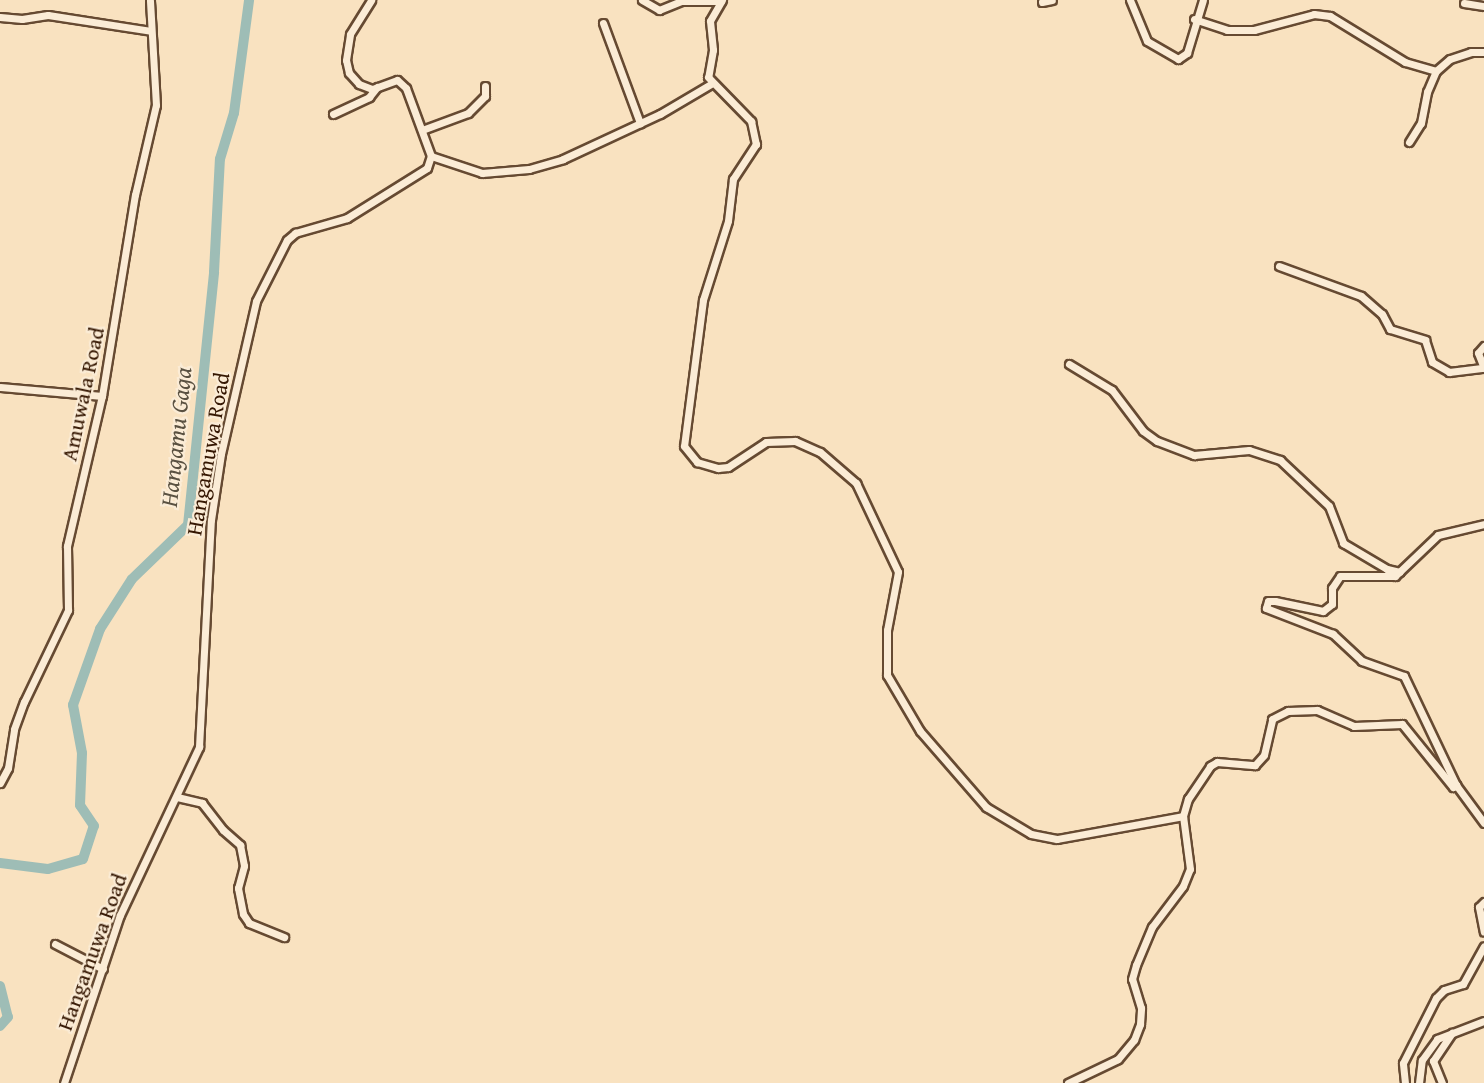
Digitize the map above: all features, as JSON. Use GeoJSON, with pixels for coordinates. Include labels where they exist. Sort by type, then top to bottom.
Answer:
{"type":"FeatureCollection","features":[{"type":"Feature","properties":{"kind":"street","name":"Amuwala Road"},"geometry":{"type":"LineString","coordinates":[[0,783],[9,768],[14,729],[24,702],[68,610],[67,546],[102,396],[135,195],[156,105],[150,0]]}},
{"type":"Feature","properties":{"kind":"street"},"geometry":{"type":"LineString","coordinates":[[371,0],[350,34],[346,60],[349,73],[359,84],[377,87],[397,80],[406,88],[431,156],[482,173],[529,170],[563,159],[640,123],[711,84]]}},
{"type":"Feature","properties":{"kind":"street"},"geometry":{"type":"LineString","coordinates":[[642,0],[659,10],[681,1],[721,1],[710,21],[714,50],[708,77],[711,84],[751,121],[756,144],[734,179],[728,221],[703,300],[682,436],[689,455],[718,468],[728,466],[766,442],[795,441],[820,452],[856,483],[898,572],[887,630],[887,675],[920,731],[986,807],[1031,834],[1057,840],[1183,816]]}},
{"type":"Feature","properties":{"kind":"street"},"geometry":{"type":"LineString","coordinates":[[1042,2],[1052,0]]}},
{"type":"Feature","properties":{"kind":"street"},"geometry":{"type":"LineString","coordinates":[[1130,0],[1147,41],[1178,59],[1187,53],[1194,20],[1203,0]]}},
{"type":"Feature","properties":{"kind":"street"},"geometry":{"type":"LineString","coordinates":[[1464,3],[1484,6]]}},
{"type":"Feature","properties":{"kind":"street"},"geometry":{"type":"LineString","coordinates":[[1194,20],[1227,30],[1254,30],[1314,14],[1330,16],[1405,62],[1436,71]]}},
{"type":"Feature","properties":{"kind":"street"},"geometry":{"type":"LineString","coordinates":[[0,17],[22,19],[48,15],[151,31]]}},
{"type":"Feature","properties":{"kind":"street"},"geometry":{"type":"LineString","coordinates":[[603,23],[640,123]]}},
{"type":"Feature","properties":{"kind":"street"},"geometry":{"type":"LineString","coordinates":[[1408,142],[1421,123],[1426,92],[1436,71],[1450,59],[1471,52],[1484,52]]}},
{"type":"Feature","properties":{"kind":"street"},"geometry":{"type":"LineString","coordinates":[[422,130],[468,113],[485,96],[485,86]]}},
{"type":"Feature","properties":{"kind":"street"},"geometry":{"type":"LineString","coordinates":[[333,114],[369,97],[377,87]]}},
{"type":"Feature","properties":{"kind":"street","name":"Hangamuwa Road"},"geometry":{"type":"LineString","coordinates":[[64,1083],[120,915],[200,747],[204,722],[211,520],[221,454],[256,301],[286,240],[295,232],[347,218],[427,168],[431,156]]}},
{"type":"Feature","properties":{"kind":"street"},"geometry":{"type":"LineString","coordinates":[[1279,266],[1361,296],[1383,314],[1390,329],[1425,340],[1432,362],[1449,372],[1484,368],[1478,353],[1484,346]]}},
{"type":"Feature","properties":{"kind":"street"},"geometry":{"type":"LineString","coordinates":[[1069,364],[1112,390],[1143,431],[1157,441],[1194,455],[1249,450],[1280,460],[1329,506],[1343,543],[1387,569],[1400,572]]}},
{"type":"Feature","properties":{"kind":"street"},"geometry":{"type":"LineString","coordinates":[[0,387],[102,396]]}},
{"type":"Feature","properties":{"kind":"street"},"geometry":{"type":"LineString","coordinates":[[1484,524],[1438,535],[1400,572],[1388,576],[1340,576],[1332,588],[1332,604],[1323,611],[1275,601],[1268,601],[1266,608],[1333,634],[1362,661],[1404,676],[1434,746],[1456,785],[1484,823]]}},
{"type":"Feature","properties":{"kind":"street"},"geometry":{"type":"LineString","coordinates":[[1068,1083],[1118,1059],[1134,1040],[1141,1016],[1132,980],[1136,965],[1152,927],[1183,886],[1190,869],[1183,816],[1188,799],[1210,766],[1217,762],[1255,765],[1264,755],[1272,719],[1288,711],[1324,712],[1365,728],[1402,724],[1453,787],[1456,785]]}},
{"type":"Feature","properties":{"kind":"street"},"geometry":{"type":"LineString","coordinates":[[177,797],[202,803],[223,830],[240,845],[244,866],[238,888],[243,914],[249,923],[284,937]]}},
{"type":"Feature","properties":{"kind":"street"},"geometry":{"type":"LineString","coordinates":[[1484,902],[1479,907],[1484,932]]}},
{"type":"Feature","properties":{"kind":"street"},"geometry":{"type":"LineString","coordinates":[[55,944],[103,969]]}},
{"type":"Feature","properties":{"kind":"street"},"geometry":{"type":"LineString","coordinates":[[1405,1083],[1403,1063],[1436,998],[1444,990],[1463,984],[1484,946]]}},
{"type":"Feature","properties":{"kind":"street"},"geometry":{"type":"LineString","coordinates":[[1419,1083],[1422,1060],[1437,1039],[1484,1021]]}},
{"type":"Feature","properties":{"kind":"street"},"geometry":{"type":"LineString","coordinates":[[1442,1083],[1433,1061],[1453,1031]]}},
{"type":"Feature","properties":{"kind":"waterway","name":"Hangamu Gaga"},"geometry":{"type":"LineString","coordinates":[[0,863],[48,869],[83,859],[94,826],[80,805],[82,753],[73,705],[100,629],[132,579],[188,525],[214,272],[220,159],[234,113],[249,0]]}},
{"type":"Feature","properties":{"kind":"waterway","name":"Hangamu Gaga"},"geometry":{"type":"LineString","coordinates":[[0,986],[8,1017],[0,1026]]}}]}
